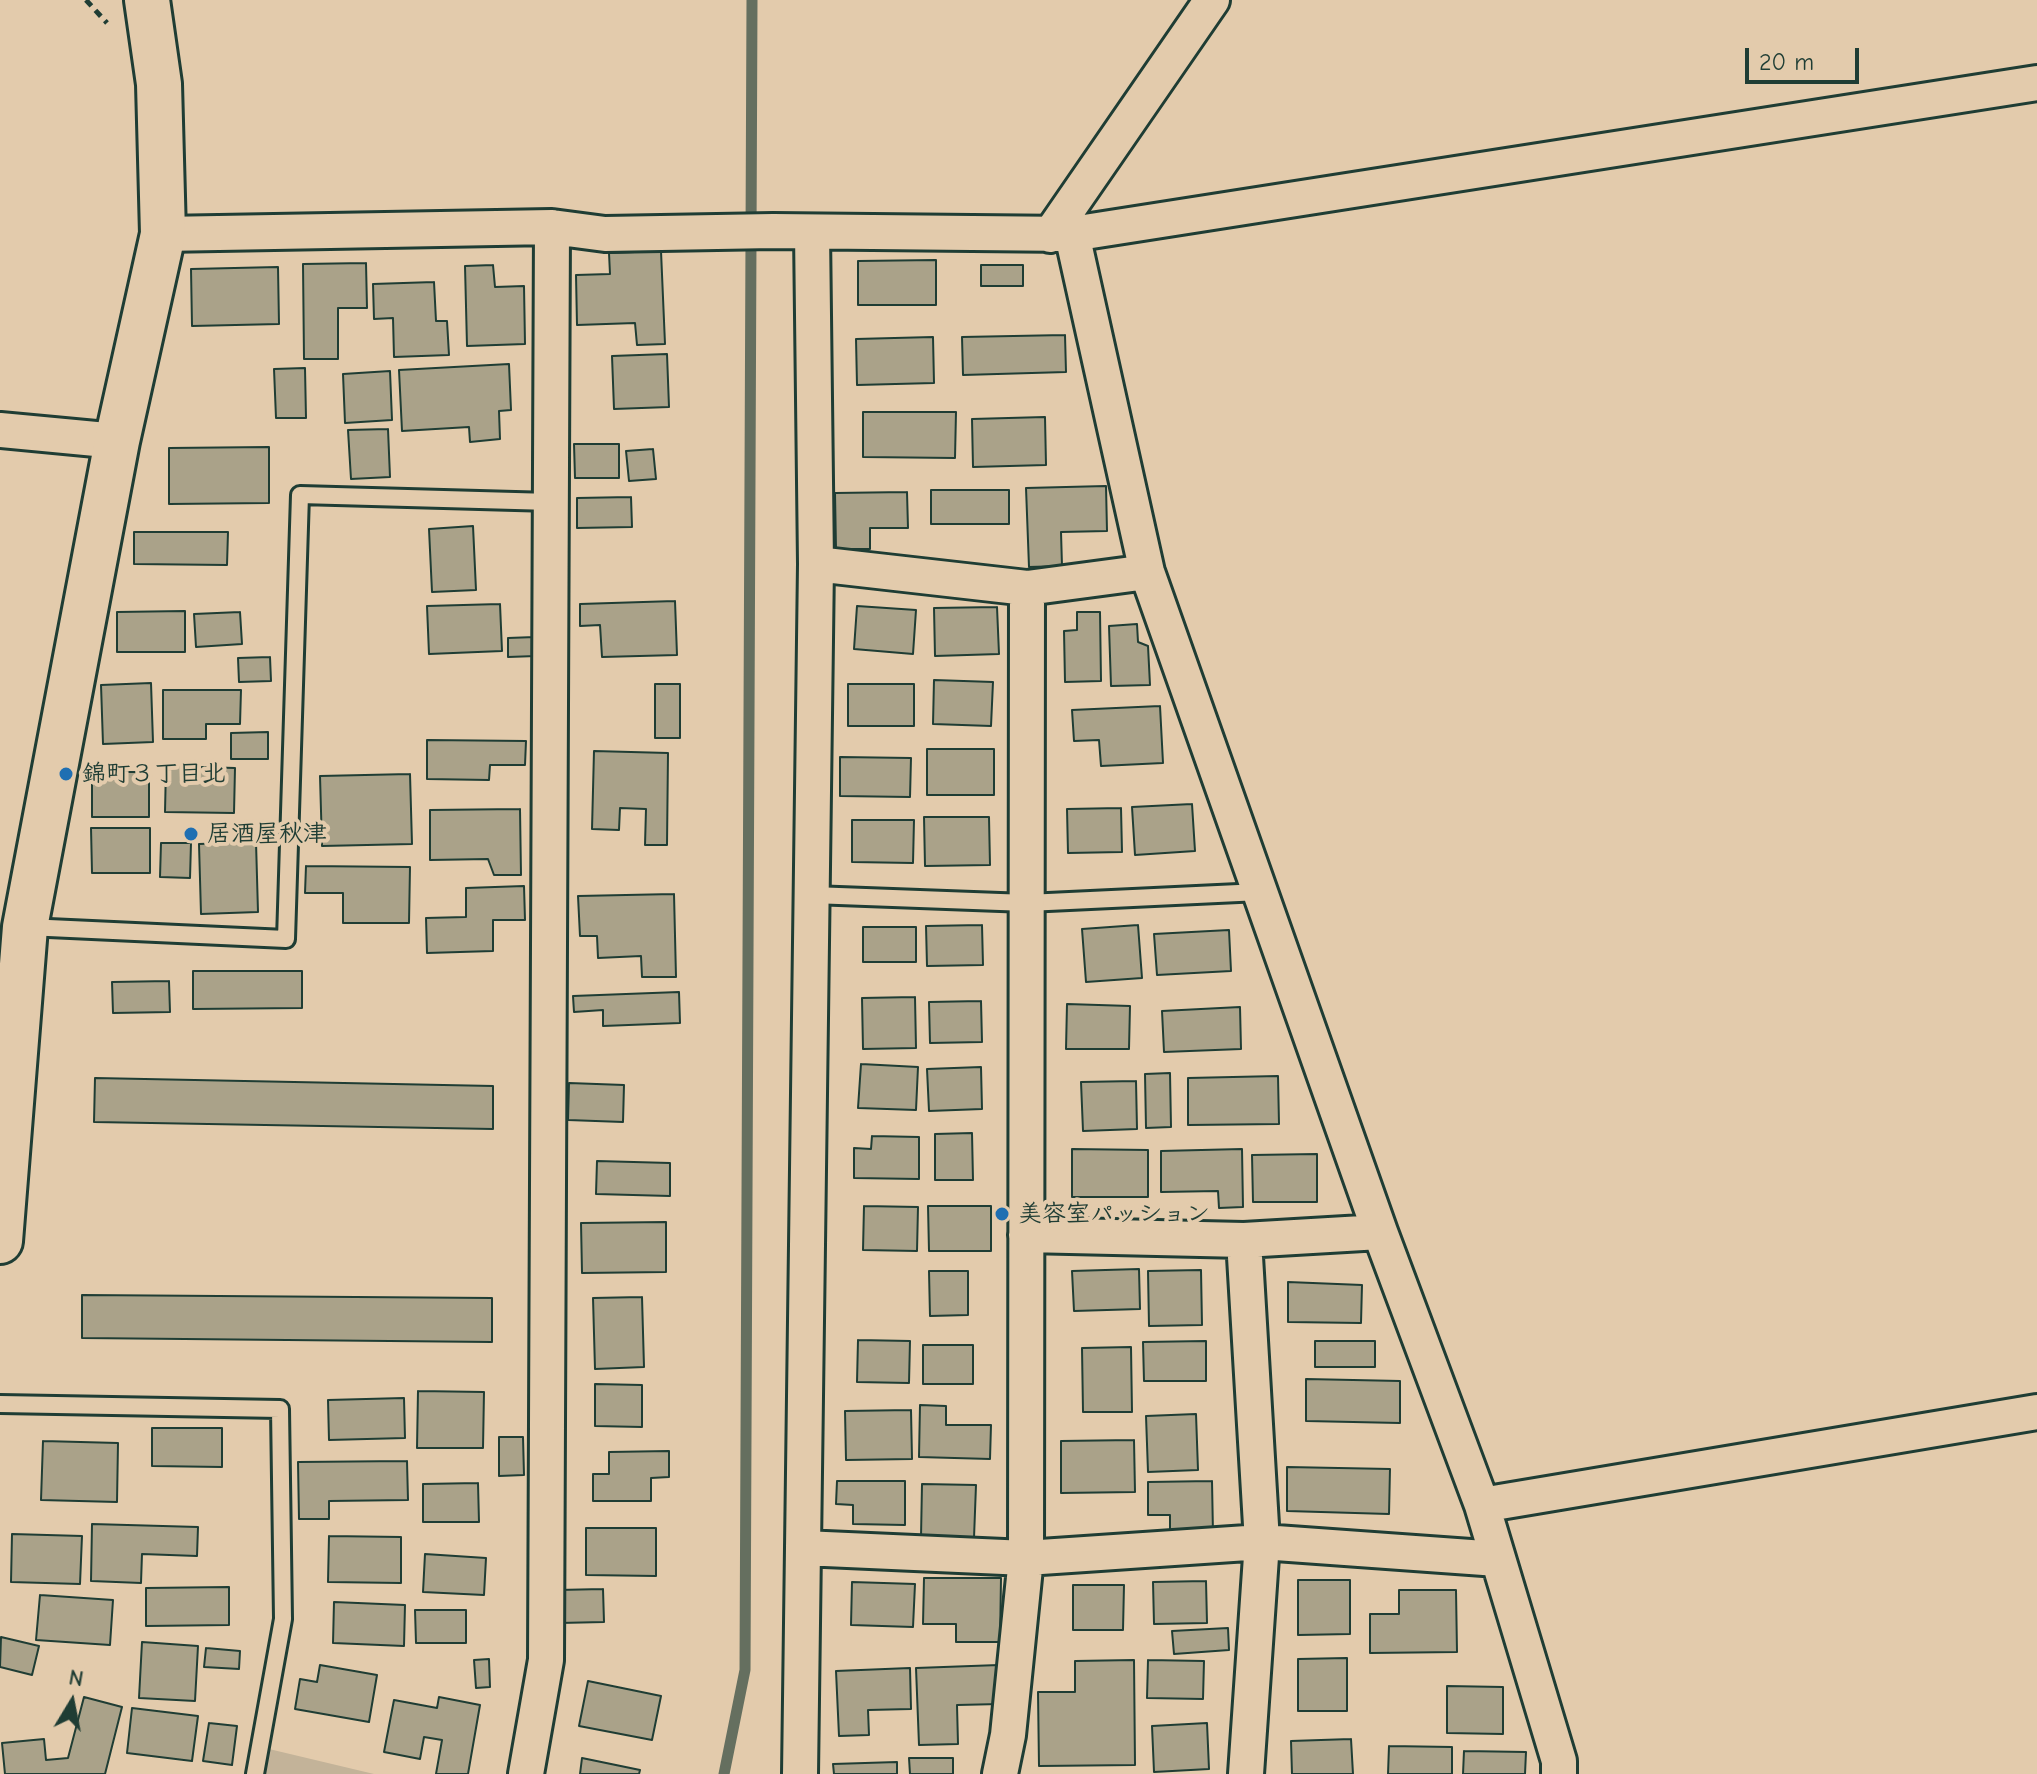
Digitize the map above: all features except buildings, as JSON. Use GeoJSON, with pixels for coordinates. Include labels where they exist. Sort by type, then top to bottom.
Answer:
{"type":"FeatureCollection","features":[{"type":"Feature","properties":{"kind":"street"},"geometry":{"type":"LineString","coordinates":[[0,1241],[25,927],[117,441],[163,234],[159,84],[147,0]]}},
{"type":"Feature","properties":{"kind":"street"},"geometry":{"type":"LineString","coordinates":[[1212,0],[1061,235],[1147,572],[1380,1232],[1482,1505],[1559,1761],[1559,1774]]}},
{"type":"Feature","properties":{"kind":"street"},"geometry":{"type":"LineString","coordinates":[[163,234],[552,227],[605,234],[773,231],[1061,235],[2037,83]]}},
{"type":"Feature","properties":{"kind":"street"},"geometry":{"type":"LineString","coordinates":[[526,1774],[546,1660],[552,227]]}},
{"type":"Feature","properties":{"kind":"street"},"geometry":{"type":"LineString","coordinates":[[800,1774],[816,564],[812,232]]}},
{"type":"Feature","properties":{"kind":"street"},"geometry":{"type":"LineString","coordinates":[[0,430],[117,441]]}},
{"type":"Feature","properties":{"kind":"street"},"geometry":{"type":"LineString","coordinates":[[816,564],[1027,588],[1147,572]]}},
{"type":"Feature","properties":{"kind":"street"},"geometry":{"type":"LineString","coordinates":[[1000,1774],[1008,1735],[1026,1558],[1027,588]]}},
{"type":"Feature","properties":{"kind":"street"},"geometry":{"type":"LineString","coordinates":[[1026,1235],[1244,1240],[1380,1232]]}},
{"type":"Feature","properties":{"kind":"street"},"geometry":{"type":"LineString","coordinates":[[1244,1240],[1262,1542],[1246,1774]]}},
{"type":"Feature","properties":{"kind":"street"},"geometry":{"type":"LineString","coordinates":[[1482,1505],[2037,1412]]}},
{"type":"Feature","properties":{"kind":"street"},"geometry":{"type":"LineString","coordinates":[[803,1548],[1026,1558],[1262,1542],[1498,1559]]}},
{"type":"Feature","properties":{"kind":"lane"},"geometry":{"type":"LineString","coordinates":[[25,927],[286,939],[300,495],[551,502]]}},
{"type":"Feature","properties":{"kind":"lane"},"geometry":{"type":"LineString","coordinates":[[812,895],[1027,903],[1260,892]]}},
{"type":"Feature","properties":{"kind":"lane"},"geometry":{"type":"LineString","coordinates":[[0,1404],[280,1409],[283,1619],[255,1774]]}},
{"type":"Feature","properties":{"kind":"shaded area"},"geometry":{"type":"Polygon","coordinates":[[[269,1749],[374,1774],[264,1774],[269,1749]]]}},
{"type":"Feature","properties":{"kind":"waterway"},"geometry":{"type":"LineString","coordinates":[[724,1774],[745,1670],[752,0]]}},
{"type":"Feature","properties":{"kind":"place","name":"錦町３丁目北"},"geometry":{"type":"Point","coordinates":[66,774]}},
{"type":"Feature","properties":{"kind":"place","name":"居酒屋秋津"},"geometry":{"type":"Point","coordinates":[191,834]}},
{"type":"Feature","properties":{"kind":"place","name":"美容室パッション"},"geometry":{"type":"Point","coordinates":[1002,1214]}}]}
